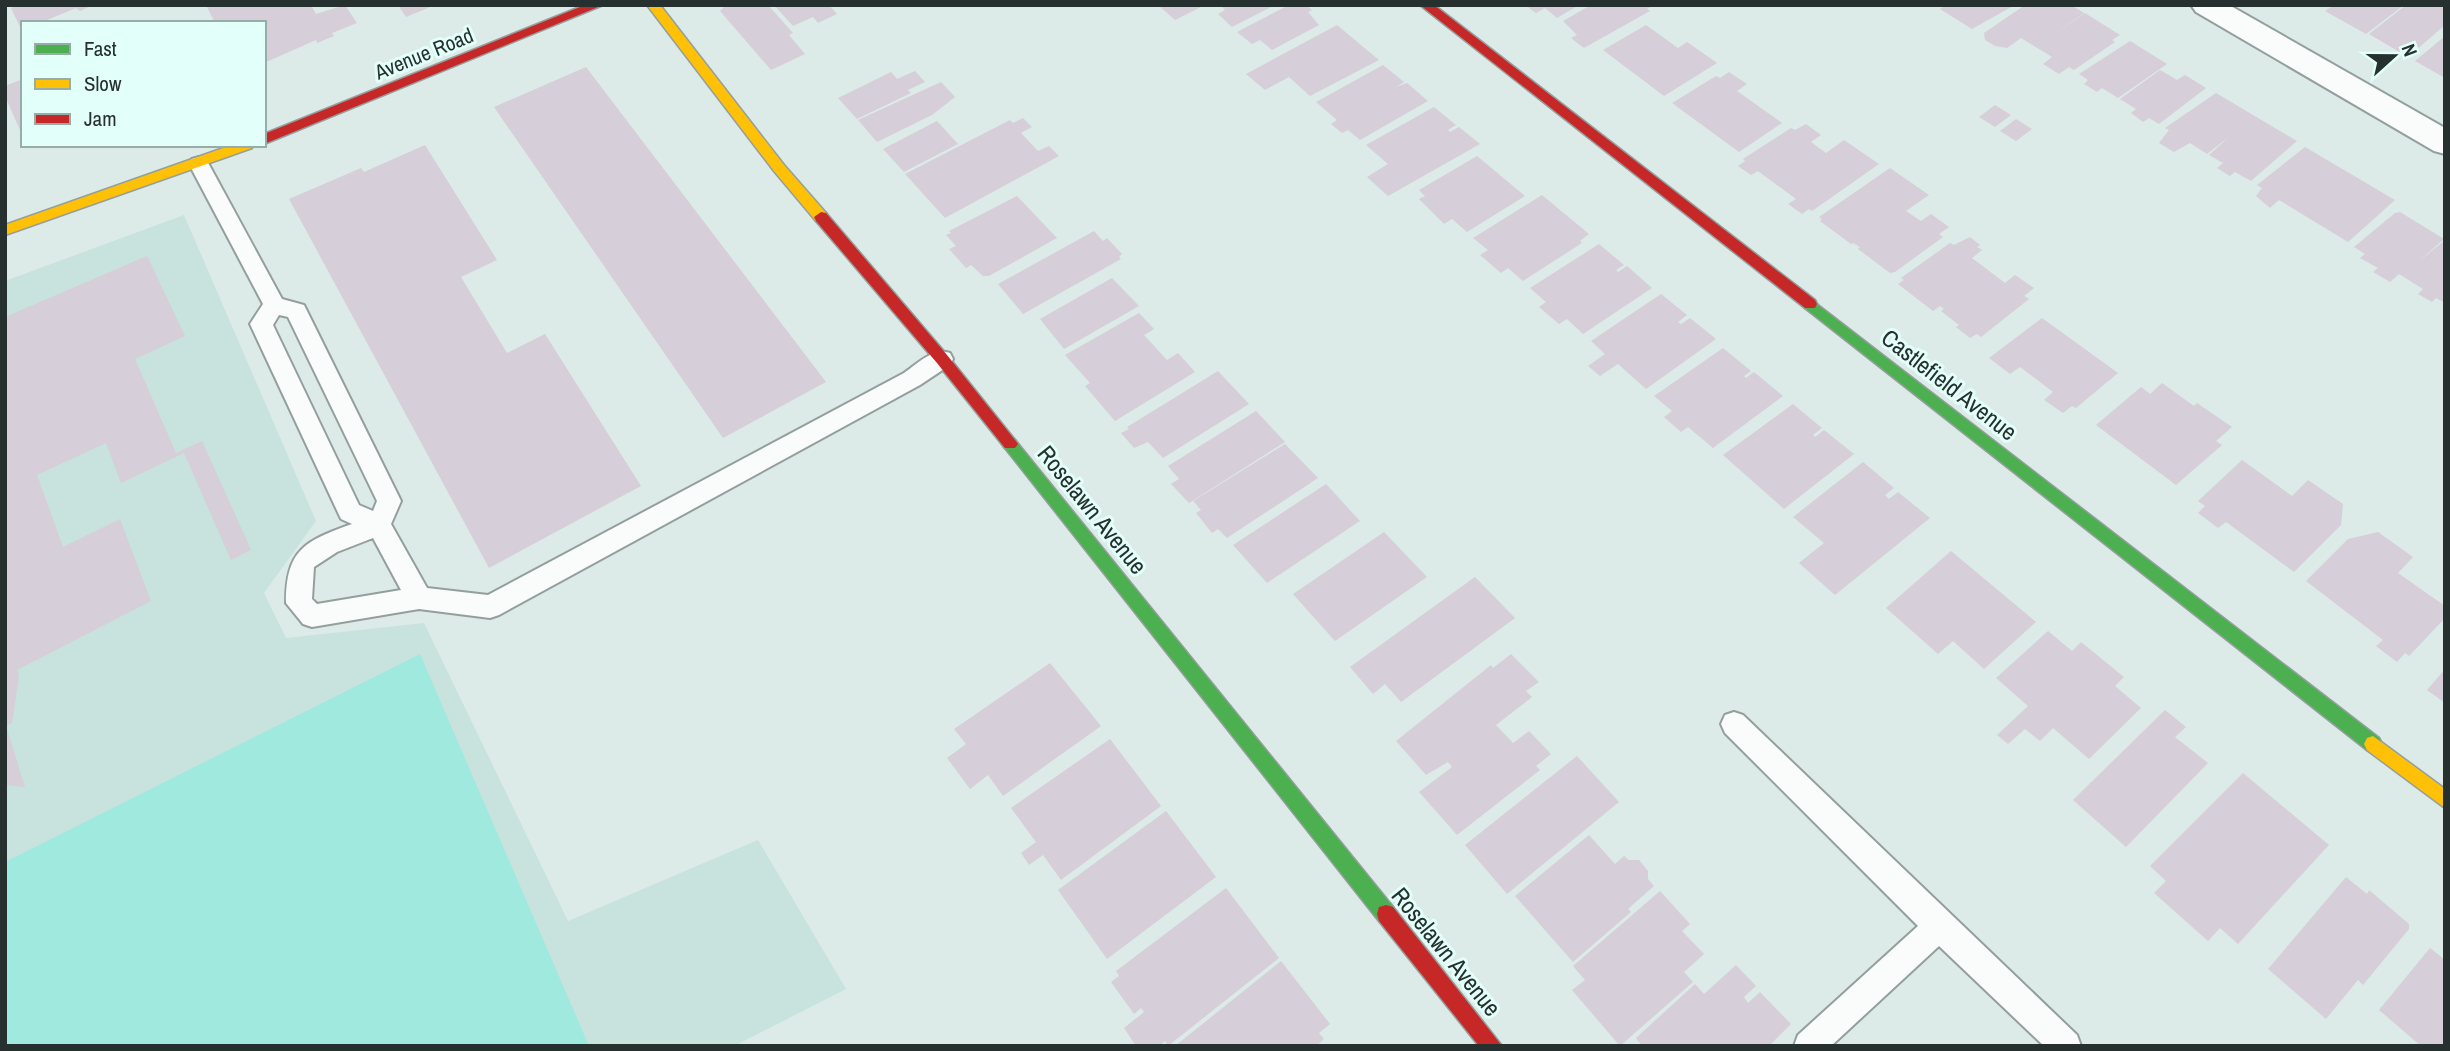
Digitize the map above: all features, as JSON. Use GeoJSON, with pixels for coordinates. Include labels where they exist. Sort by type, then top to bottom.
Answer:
{"type":"FeatureCollection","features":[{"type":"Feature","properties":{"kind":"street","name":"Avenue Road"},"geometry":{"type":"LineString","coordinates":[[266,138],[597,5]]}},
{"type":"Feature","properties":{"kind":"street","name":"Roselawn Avenue"},"geometry":{"type":"LineString","coordinates":[[653,5],[779,168],[942,359],[1492,1046]]}},
{"type":"Feature","properties":{"kind":"street","name":"Castlefield Avenue"},"geometry":{"type":"LineString","coordinates":[[1426,5],[2445,800]]}},
{"type":"Feature","properties":{"kind":"street"},"geometry":{"type":"LineString","coordinates":[[2206,5],[2445,143]]}},
{"type":"Feature","properties":{"kind":"street"},"geometry":{"type":"LineString","coordinates":[[5,230],[242,147]]}},
{"type":"Feature","properties":{"kind":"lane"},"geometry":{"type":"LineString","coordinates":[[199,163],[274,305],[296,311],[389,500],[379,525],[334,541],[306,559],[299,577],[299,603],[312,616],[419,598],[490,607],[912,379],[942,359]]}},
{"type":"Feature","properties":{"kind":"lane"},"geometry":{"type":"LineString","coordinates":[[274,305],[261,324],[350,512],[379,525],[419,598]]}},
{"type":"Feature","properties":{"kind":"lane"},"geometry":{"type":"LineString","coordinates":[[1734,724],[1939,926],[2066,1046]]}},
{"type":"Feature","properties":{"kind":"lane"},"geometry":{"type":"LineString","coordinates":[[1810,1046],[1939,926]]}},
{"type":"Feature","properties":{"kind":"shaded area"},"geometry":{"type":"Polygon","coordinates":[[[184,215],[316,521],[264,593],[286,638],[424,623],[568,921],[758,840],[846,989],[734,1046],[5,1046],[5,281],[184,215]]]}},
{"type":"Feature","properties":{"kind":"green space"},"geometry":{"type":"Polygon","coordinates":[[[420,654],[589,1046],[5,1046],[5,862],[420,654]]]}},
{"type":"Feature","properties":{"kind":"building"},"geometry":{"type":"Polygon","coordinates":[[[17,5],[93,5],[80,11],[76,8],[48,21],[21,21],[21,29],[11,8],[17,5]]]}},
{"type":"Feature","properties":{"kind":"building"},"geometry":{"type":"Polygon","coordinates":[[[206,5],[311,5],[316,14],[345,5],[357,23],[332,33],[334,36],[317,43],[316,40],[266,62],[266,21],[214,21],[206,5]]]}},
{"type":"Feature","properties":{"kind":"building"},"geometry":{"type":"Polygon","coordinates":[[[398,5],[435,5],[406,17],[398,5]]]}},
{"type":"Feature","properties":{"kind":"building"},"geometry":{"type":"Polygon","coordinates":[[[726,5],[768,5],[793,33],[789,35],[805,54],[771,70],[720,11],[726,5]]]}},
{"type":"Feature","properties":{"kind":"building"},"geometry":{"type":"Polygon","coordinates":[[[774,5],[829,5],[837,14],[818,23],[813,17],[793,26],[774,5]]]}},
{"type":"Feature","properties":{"kind":"building"},"geometry":{"type":"Polygon","coordinates":[[[1158,5],[1205,5],[1175,20],[1158,5]]]}},
{"type":"Feature","properties":{"kind":"building"},"geometry":{"type":"Polygon","coordinates":[[[1220,5],[1275,5],[1232,27],[1218,14],[1225,10],[1220,5]]]}},
{"type":"Feature","properties":{"kind":"building"},"geometry":{"type":"Polygon","coordinates":[[[1289,5],[1306,5],[1312,10],[1308,12],[1319,25],[1272,50],[1260,40],[1252,44],[1237,32],[1289,5]]]}},
{"type":"Feature","properties":{"kind":"building"},"geometry":{"type":"Polygon","coordinates":[[[1525,5],[1579,5],[1557,18],[1545,8],[1536,13],[1525,5]]]}},
{"type":"Feature","properties":{"kind":"building"},"geometry":{"type":"Polygon","coordinates":[[[1591,5],[1654,5],[1647,9],[1650,11],[1584,48],[1571,38],[1577,35],[1563,21],[1591,5]]]}},
{"type":"Feature","properties":{"kind":"building"},"geometry":{"type":"Polygon","coordinates":[[[1946,5],[2015,5],[1972,29],[1940,9],[1946,5]]]}},
{"type":"Feature","properties":{"kind":"building"},"geometry":{"type":"Polygon","coordinates":[[[2025,5],[2071,5],[2084,13],[2053,35],[2085,13],[2120,35],[2112,40],[2115,42],[2074,70],[2069,67],[2059,74],[2043,64],[2052,57],[2021,38],[2007,48],[1995,46],[1985,40],[1984,33],[2025,5]]]}},
{"type":"Feature","properties":{"kind":"building"},"geometry":{"type":"Polygon","coordinates":[[[2334,5],[2404,5],[2366,34],[2325,11],[2334,5]]]}},
{"type":"Feature","properties":{"kind":"building"},"geometry":{"type":"Polygon","coordinates":[[[2406,5],[2445,5],[2445,25],[2408,57],[2369,34],[2406,5]]]}},
{"type":"Feature","properties":{"kind":"building"},"geometry":{"type":"Polygon","coordinates":[[[1337,25],[1379,60],[1310,96],[1289,77],[1265,90],[1246,74],[1337,25]]]}},
{"type":"Feature","properties":{"kind":"building"},"geometry":{"type":"Polygon","coordinates":[[[1646,25],[1678,48],[1687,42],[1717,63],[1664,96],[1603,50],[1646,25]]]}},
{"type":"Feature","properties":{"kind":"building"},"geometry":{"type":"Polygon","coordinates":[[[2445,36],[2445,78],[2415,61],[2445,36]]]}},
{"type":"Feature","properties":{"kind":"building"},"geometry":{"type":"Polygon","coordinates":[[[2130,41],[2167,64],[2118,98],[2102,88],[2097,92],[2084,84],[2088,80],[2079,74],[2130,41]]]}},
{"type":"Feature","properties":{"kind":"building"},"geometry":{"type":"Polygon","coordinates":[[[1383,65],[1404,82],[1396,87],[1407,83],[1428,101],[1360,140],[1348,130],[1342,133],[1331,124],[1337,120],[1316,102],[1383,65]]]}},
{"type":"Feature","properties":{"kind":"building"},"geometry":{"type":"Polygon","coordinates":[[[586,67],[826,382],[723,438],[494,107],[586,67]]]}},
{"type":"Feature","properties":{"kind":"building"},"geometry":{"type":"Polygon","coordinates":[[[2160,70],[2177,80],[2185,75],[2206,88],[2159,124],[2149,118],[2143,122],[2131,113],[2136,109],[2120,99],[2160,70]]]}},
{"type":"Feature","properties":{"kind":"building"},"geometry":{"type":"Polygon","coordinates":[[[915,71],[925,82],[908,90],[911,93],[857,119],[838,98],[891,72],[897,79],[915,71]]]}},
{"type":"Feature","properties":{"kind":"building"},"geometry":{"type":"Polygon","coordinates":[[[1729,72],[1747,84],[1737,91],[1782,123],[1739,152],[1672,103],[1716,76],[1720,78],[1729,72]]]}},
{"type":"Feature","properties":{"kind":"building"},"geometry":{"type":"Polygon","coordinates":[[[21,80],[21,132],[5,96],[5,86],[21,80]]]}},
{"type":"Feature","properties":{"kind":"building"},"geometry":{"type":"Polygon","coordinates":[[[941,82],[955,97],[932,115],[877,142],[858,120],[941,82]]]}},
{"type":"Feature","properties":{"kind":"building"},"geometry":{"type":"Polygon","coordinates":[[[2216,93],[2297,141],[2251,181],[2235,172],[2230,176],[2217,168],[2223,163],[2209,155],[2230,136],[2207,154],[2190,143],[2174,152],[2159,143],[2169,130],[2165,128],[2216,93]]]}},
{"type":"Feature","properties":{"kind":"building"},"geometry":{"type":"Polygon","coordinates":[[[1995,105],[2011,115],[1995,127],[1979,117],[1995,105]]]}},
{"type":"Feature","properties":{"kind":"building"},"geometry":{"type":"Polygon","coordinates":[[[1434,107],[1456,125],[1448,130],[1450,132],[1459,127],[1480,144],[1388,196],[1367,177],[1388,164],[1366,145],[1434,107]]]}},
{"type":"Feature","properties":{"kind":"building"},"geometry":{"type":"Polygon","coordinates":[[[1023,118],[1032,127],[1021,133],[1038,151],[1049,146],[1059,156],[945,218],[905,174],[1010,120],[1013,123],[1023,118]]]}},
{"type":"Feature","properties":{"kind":"building"},"geometry":{"type":"Polygon","coordinates":[[[2016,119],[2032,129],[2016,141],[2000,131],[2016,119]]]}},
{"type":"Feature","properties":{"kind":"building"},"geometry":{"type":"Polygon","coordinates":[[[937,121],[958,144],[904,172],[883,149],[937,121]]]}},
{"type":"Feature","properties":{"kind":"building"},"geometry":{"type":"Polygon","coordinates":[[[1806,124],[1821,135],[1811,142],[1826,153],[1844,140],[1879,164],[1812,211],[1809,209],[1802,214],[1788,204],[1796,199],[1758,171],[1751,175],[1738,166],[1745,161],[1743,159],[1791,128],[1795,130],[1806,124]]]}},
{"type":"Feature","properties":{"kind":"building"},"geometry":{"type":"Polygon","coordinates":[[[425,145],[497,260],[461,277],[507,353],[545,334],[641,486],[489,568],[289,199],[361,168],[364,172],[425,145]]]}},
{"type":"Feature","properties":{"kind":"building"},"geometry":{"type":"Polygon","coordinates":[[[2305,147],[2395,200],[2348,242],[2279,200],[2270,208],[2256,196],[2262,188],[2257,185],[2305,147]]]}},
{"type":"Feature","properties":{"kind":"building"},"geometry":{"type":"Polygon","coordinates":[[[1477,156],[1525,196],[1467,232],[1452,219],[1444,224],[1419,199],[1425,196],[1419,190],[1477,156]]]}},
{"type":"Feature","properties":{"kind":"building"},"geometry":{"type":"Polygon","coordinates":[[[1890,168],[1929,195],[1906,211],[1921,221],[1931,214],[1949,227],[1939,234],[1943,237],[1890,273],[1858,249],[1860,247],[1851,244],[1820,221],[1822,219],[1819,217],[1890,168]]]}},
{"type":"Feature","properties":{"kind":"building"},"geometry":{"type":"Polygon","coordinates":[[[1542,195],[1589,234],[1580,241],[1582,243],[1523,281],[1508,268],[1501,273],[1480,255],[1488,250],[1473,238],[1542,195]]]}},
{"type":"Feature","properties":{"kind":"building"},"geometry":{"type":"Polygon","coordinates":[[[1017,196],[1057,238],[989,276],[983,276],[971,265],[966,268],[949,249],[956,246],[946,235],[1017,196]]]}},
{"type":"Feature","properties":{"kind":"building"},"geometry":{"type":"Polygon","coordinates":[[[2400,212],[2444,239],[2417,263],[2445,240],[2445,303],[2436,298],[2432,302],[2418,294],[2423,289],[2399,274],[2390,282],[2373,272],[2378,268],[2360,258],[2365,254],[2354,247],[2395,213],[2400,212]]]}},
{"type":"Feature","properties":{"kind":"building"},"geometry":{"type":"Polygon","coordinates":[[[1094,231],[1103,241],[1107,238],[1122,254],[1119,257],[1121,259],[1023,314],[998,284],[1094,231]]]}},
{"type":"Feature","properties":{"kind":"building"},"geometry":{"type":"Polygon","coordinates":[[[1970,237],[1982,250],[1972,258],[2005,283],[2015,275],[2034,288],[2024,296],[2029,299],[1981,337],[1977,334],[1970,338],[1941,311],[1944,309],[1940,306],[1933,311],[1898,284],[1904,280],[1901,278],[1950,243],[1954,245],[1970,237]]]}},
{"type":"Feature","properties":{"kind":"building"},"geometry":{"type":"Polygon","coordinates":[[[1599,244],[1624,265],[1616,270],[1618,272],[1627,266],[1652,288],[1583,334],[1567,319],[1559,324],[1539,307],[1546,302],[1530,288],[1599,244]]]}},
{"type":"Feature","properties":{"kind":"building"},"geometry":{"type":"Polygon","coordinates":[[[147,256],[185,336],[135,359],[176,453],[202,441],[251,550],[231,560],[184,453],[121,483],[106,443],[37,475],[63,547],[120,519],[151,601],[17,670],[19,676],[12,723],[5,726],[5,317],[147,256]]]}},
{"type":"Feature","properties":{"kind":"building"},"geometry":{"type":"Polygon","coordinates":[[[1112,278],[1139,306],[1064,349],[1040,319],[1112,278]]]}},
{"type":"Feature","properties":{"kind":"building"},"geometry":{"type":"Polygon","coordinates":[[[1661,294],[1687,315],[1678,322],[1681,324],[1690,318],[1716,339],[1646,389],[1618,364],[1600,376],[1588,366],[1605,354],[1591,341],[1661,294]]]}},
{"type":"Feature","properties":{"kind":"building"},"geometry":{"type":"Polygon","coordinates":[[[1139,313],[1154,329],[1144,335],[1167,360],[1178,353],[1195,372],[1115,421],[1085,386],[1090,383],[1065,355],[1139,313]]]}},
{"type":"Feature","properties":{"kind":"building"},"geometry":{"type":"Polygon","coordinates":[[[2042,318],[2118,373],[2076,408],[2072,406],[2063,413],[2044,400],[2053,392],[2020,367],[2010,374],[1989,358],[2042,318]]]}},
{"type":"Feature","properties":{"kind":"building"},"geometry":{"type":"Polygon","coordinates":[[[1723,348],[1751,371],[1744,376],[1746,378],[1754,372],[1783,396],[1713,448],[1688,427],[1681,432],[1664,417],[1672,411],[1654,396],[1723,348]]]}},
{"type":"Feature","properties":{"kind":"building"},"geometry":{"type":"Polygon","coordinates":[[[1218,371],[1249,404],[1163,458],[1148,442],[1134,448],[1121,433],[1129,429],[1127,427],[1218,371]]]}},
{"type":"Feature","properties":{"kind":"building"},"geometry":{"type":"Polygon","coordinates":[[[2162,383],[2194,406],[2197,403],[2232,427],[2216,441],[2222,445],[2176,485],[2096,425],[2141,387],[2150,394],[2162,383]]]}},
{"type":"Feature","properties":{"kind":"building"},"geometry":{"type":"Polygon","coordinates":[[[1793,404],[1822,428],[1813,435],[1815,437],[1824,430],[1854,454],[1784,509],[1723,455],[1793,404]]]}},
{"type":"Feature","properties":{"kind":"building"},"geometry":{"type":"Polygon","coordinates":[[[1256,411],[1285,442],[1189,503],[1171,484],[1179,479],[1168,466],[1256,411]]]}},
{"type":"Feature","properties":{"kind":"building"},"geometry":{"type":"Polygon","coordinates":[[[1285,444],[1318,478],[1227,538],[1218,529],[1212,533],[1196,513],[1201,510],[1193,501],[1285,444]]]}},
{"type":"Feature","properties":{"kind":"building"},"geometry":{"type":"Polygon","coordinates":[[[2242,460],[2292,496],[2308,480],[2343,504],[2341,525],[2294,572],[2226,522],[2218,528],[2198,513],[2205,506],[2198,501],[2242,460]]]}},
{"type":"Feature","properties":{"kind":"building"},"geometry":{"type":"Polygon","coordinates":[[[1863,462],[1894,488],[1885,495],[1889,499],[1898,492],[1930,518],[1835,595],[1799,563],[1824,543],[1793,517],[1863,462]]]}},
{"type":"Feature","properties":{"kind":"building"},"geometry":{"type":"Polygon","coordinates":[[[1326,484],[1360,521],[1267,583],[1233,545],[1326,484]]]}},
{"type":"Feature","properties":{"kind":"building"},"geometry":{"type":"Polygon","coordinates":[[[1384,532],[1427,577],[1335,641],[1293,594],[1384,532]]]}},
{"type":"Feature","properties":{"kind":"building"},"geometry":{"type":"Polygon","coordinates":[[[2378,532],[2413,557],[2398,573],[2445,606],[2445,618],[2409,656],[2405,653],[2397,662],[2376,646],[2383,640],[2306,581],[2348,539],[2378,532]]]}},
{"type":"Feature","properties":{"kind":"building"},"geometry":{"type":"Polygon","coordinates":[[[1951,551],[2036,622],[1984,669],[1953,641],[1938,654],[1886,608],[1951,551]]]}},
{"type":"Feature","properties":{"kind":"building"},"geometry":{"type":"Polygon","coordinates":[[[1475,577],[1515,618],[1401,702],[1385,684],[1373,694],[1350,667],[1475,577]]]}},
{"type":"Feature","properties":{"kind":"building"},"geometry":{"type":"Polygon","coordinates":[[[2048,631],[2072,651],[2081,642],[2124,677],[2115,686],[2141,708],[2089,759],[2053,728],[2040,741],[2025,729],[2008,744],[1997,735],[2028,706],[1996,678],[2048,631]]]}},
{"type":"Feature","properties":{"kind":"building"},"geometry":{"type":"Polygon","coordinates":[[[1511,654],[1539,682],[1526,691],[1532,697],[1496,725],[1513,743],[1529,731],[1551,754],[1536,766],[1540,770],[1457,835],[1419,792],[1452,767],[1448,762],[1426,775],[1396,741],[1491,665],[1493,668],[1511,654]]]}},
{"type":"Feature","properties":{"kind":"building"},"geometry":{"type":"Polygon","coordinates":[[[1050,663],[1101,726],[1003,796],[988,775],[970,789],[947,758],[966,744],[954,729],[1050,663]]]}},
{"type":"Feature","properties":{"kind":"building"},"geometry":{"type":"Polygon","coordinates":[[[2445,669],[2445,703],[2427,690],[2445,669]]]}},
{"type":"Feature","properties":{"kind":"building"},"geometry":{"type":"Polygon","coordinates":[[[2165,710],[2186,727],[2175,737],[2208,763],[2126,847],[2073,800],[2165,710]]]}},
{"type":"Feature","properties":{"kind":"building"},"geometry":{"type":"Polygon","coordinates":[[[6,726],[25,787],[5,785],[6,726]]]}},
{"type":"Feature","properties":{"kind":"building"},"geometry":{"type":"Polygon","coordinates":[[[1110,739],[1161,806],[1061,880],[1043,855],[1029,865],[1021,853],[1036,842],[1011,808],[1110,739]]]}},
{"type":"Feature","properties":{"kind":"building"},"geometry":{"type":"Polygon","coordinates":[[[1577,756],[1619,802],[1507,894],[1465,845],[1577,756]]]}},
{"type":"Feature","properties":{"kind":"building"},"geometry":{"type":"Polygon","coordinates":[[[2243,773],[2329,845],[2238,944],[2220,928],[2208,941],[2154,893],[2166,881],[2150,866],[2243,773]]]}},
{"type":"Feature","properties":{"kind":"building"},"geometry":{"type":"Polygon","coordinates":[[[1166,811],[1216,877],[1107,959],[1058,890],[1166,811]]]}},
{"type":"Feature","properties":{"kind":"building"},"geometry":{"type":"Polygon","coordinates":[[[1589,835],[1615,864],[1624,856],[1629,860],[1639,860],[1648,871],[1648,879],[1654,886],[1628,909],[1631,912],[1573,962],[1515,896],[1589,835]]]}},
{"type":"Feature","properties":{"kind":"building"},"geometry":{"type":"Polygon","coordinates":[[[2346,877],[2367,894],[2369,890],[2409,924],[2409,929],[2363,985],[2358,980],[2326,1019],[2268,969],[2346,877]]]}},
{"type":"Feature","properties":{"kind":"building"},"geometry":{"type":"Polygon","coordinates":[[[1226,888],[1279,958],[1168,1046],[1165,1041],[1159,1046],[1136,1046],[1124,1028],[1144,1012],[1141,1008],[1134,1014],[1111,982],[1119,976],[1116,971],[1226,888]]]}},
{"type":"Feature","properties":{"kind":"building"},"geometry":{"type":"Polygon","coordinates":[[[1660,891],[1690,924],[1682,931],[1704,954],[1684,972],[1693,982],[1620,1046],[1572,990],[1585,980],[1573,966],[1660,891]]]}},
{"type":"Feature","properties":{"kind":"building"},"geometry":{"type":"Polygon","coordinates":[[[2430,948],[2445,960],[2445,1046],[2421,1046],[2379,1010],[2430,948]]]}},
{"type":"Feature","properties":{"kind":"building"},"geometry":{"type":"Polygon","coordinates":[[[1281,961],[1330,1024],[1319,1033],[1324,1039],[1316,1046],[1175,1046],[1281,961]]]}},
{"type":"Feature","properties":{"kind":"building"},"geometry":{"type":"Polygon","coordinates":[[[1736,965],[1756,986],[1744,997],[1748,1003],[1760,992],[1791,1024],[1769,1046],[1642,1046],[1636,1038],[1695,984],[1704,994],[1736,965]]]}},
{"type":"Feature","properties":{"kind":"traffic: fast"},"geometry":{"type":"LineString","coordinates":[[1810,304],[2373,744]]}},
{"type":"Feature","properties":{"kind":"traffic: fast"},"geometry":{"type":"LineString","coordinates":[[1010,444],[1386,914]]}},
{"type":"Feature","properties":{"kind":"traffic: slow"},"geometry":{"type":"LineString","coordinates":[[653,5],[779,168],[821,217]]}},
{"type":"Feature","properties":{"kind":"traffic: slow"},"geometry":{"type":"LineString","coordinates":[[5,230],[241,147]]}},
{"type":"Feature","properties":{"kind":"traffic: slow"},"geometry":{"type":"LineString","coordinates":[[2373,744],[2445,800]]}},
{"type":"Feature","properties":{"kind":"traffic: jam"},"geometry":{"type":"LineString","coordinates":[[266,138],[597,5]]}},
{"type":"Feature","properties":{"kind":"traffic: jam"},"geometry":{"type":"LineString","coordinates":[[1426,5],[1810,304]]}},
{"type":"Feature","properties":{"kind":"traffic: jam"},"geometry":{"type":"LineString","coordinates":[[821,217],[942,359],[1010,444]]}},
{"type":"Feature","properties":{"kind":"traffic: jam"},"geometry":{"type":"LineString","coordinates":[[1386,914],[1492,1046]]}}]}
